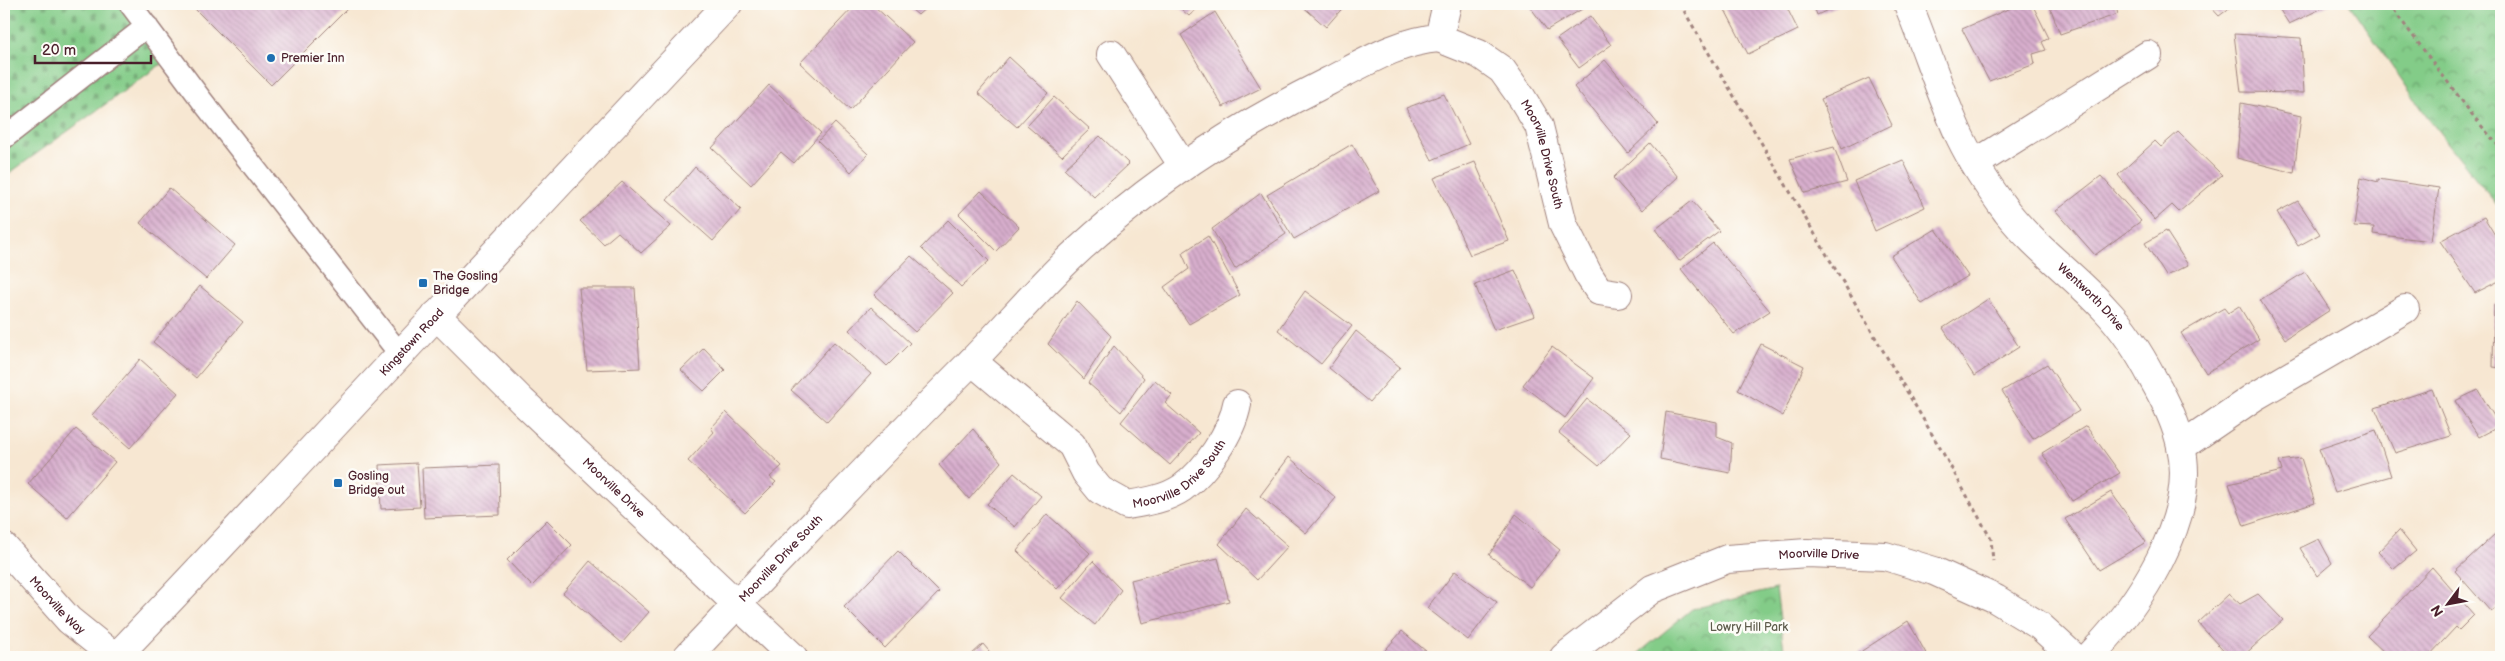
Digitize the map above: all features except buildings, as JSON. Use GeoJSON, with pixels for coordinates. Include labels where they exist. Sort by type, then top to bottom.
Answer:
{"type":"FeatureCollection","features":[{"type":"Feature","properties":{"kind":"street","name":"Kingstown Road"},"geometry":{"type":"LineString","coordinates":[[115,657],[309,454],[399,353],[728,4]]}},
{"type":"Feature","properties":{"kind":"street"},"geometry":{"type":"LineString","coordinates":[[1439,38],[1447,4]]}},
{"type":"Feature","properties":{"kind":"street","name":"Wentworth Drive"},"geometry":{"type":"LineString","coordinates":[[1908,4],[1960,137],[1976,163],[2006,210],[2030,239],[2105,309],[2136,348],[2166,401],[2181,446],[2184,472],[2180,502],[2166,550],[2145,590],[2089,657]]}},
{"type":"Feature","properties":{"kind":"street","name":"Moorville Drive South"},"geometry":{"type":"LineString","coordinates":[[687,657],[893,440],[972,361],[1036,291],[1074,254],[1183,166],[1303,94],[1386,52],[1418,39],[1439,38],[1479,54],[1502,70],[1522,98],[1538,126],[1563,224],[1584,266],[1599,291],[1618,294]]}},
{"type":"Feature","properties":{"kind":"street"},"geometry":{"type":"LineString","coordinates":[[1111,54],[1183,166]]}},
{"type":"Feature","properties":{"kind":"street"},"geometry":{"type":"LineString","coordinates":[[1976,163],[2148,55]]}},
{"type":"Feature","properties":{"kind":"street"},"geometry":{"type":"LineString","coordinates":[[2181,446],[2254,397],[2405,309]]}},
{"type":"Feature","properties":{"kind":"street","name":"Moorville Drive"},"geometry":{"type":"LineString","coordinates":[[436,315],[522,400],[793,657]]}},
{"type":"Feature","properties":{"kind":"street","name":"Moorville Drive South"},"geometry":{"type":"LineString","coordinates":[[972,361],[1072,445],[1086,473],[1100,490],[1127,505],[1155,500],[1182,488],[1204,466],[1226,436],[1234,421],[1237,404]]}},
{"type":"Feature","properties":{"kind":"street","name":"Moorville Way"},"geometry":{"type":"LineString","coordinates":[[4,548],[69,620],[115,657]]}},
{"type":"Feature","properties":{"kind":"street","name":"Moorville Drive"},"geometry":{"type":"LineString","coordinates":[[1564,657],[1652,589],[1727,559],[1807,553],[1885,556],[1934,571],[1996,599],[2040,626],[2074,657]]}},
{"type":"Feature","properties":{"kind":"lane"},"geometry":{"type":"LineString","coordinates":[[130,4],[203,102],[399,353]]}},
{"type":"Feature","properties":{"kind":"lane"},"geometry":{"type":"LineString","coordinates":[[4,138],[147,26]]}},
{"type":"Feature","properties":{"kind":"path"},"geometry":{"type":"LineString","coordinates":[[1680,4],[1944,453],[1991,539],[1996,599]]}},
{"type":"Feature","properties":{"kind":"path"},"geometry":{"type":"LineString","coordinates":[[2389,4],[2474,117],[2501,149]]}},
{"type":"Feature","properties":{"kind":"green space"},"geometry":{"type":"Polygon","coordinates":[[[4,4],[125,4],[167,60],[4,177],[4,4]]]}},
{"type":"Feature","properties":{"kind":"green space"},"geometry":{"type":"Polygon","coordinates":[[[2349,4],[2501,4],[2501,210],[2431,122],[2349,4]]]}},
{"type":"Feature","properties":{"kind":"green space","name":"Lowry Hill Park"},"geometry":{"type":"Polygon","coordinates":[[[1776,589],[1785,657],[1634,657],[1692,609],[1776,589]]]}},
{"type":"Feature","properties":{"kind":"place","name":"Premier Inn"},"geometry":{"type":"Point","coordinates":[271,58]}},
{"type":"Feature","properties":{"kind":"place","name":"The Gosling Bridge"},"geometry":{"type":"Point","coordinates":[423,283]}},
{"type":"Feature","properties":{"kind":"place","name":"Gosling Bridge out"},"geometry":{"type":"Point","coordinates":[338,483]}}]}
